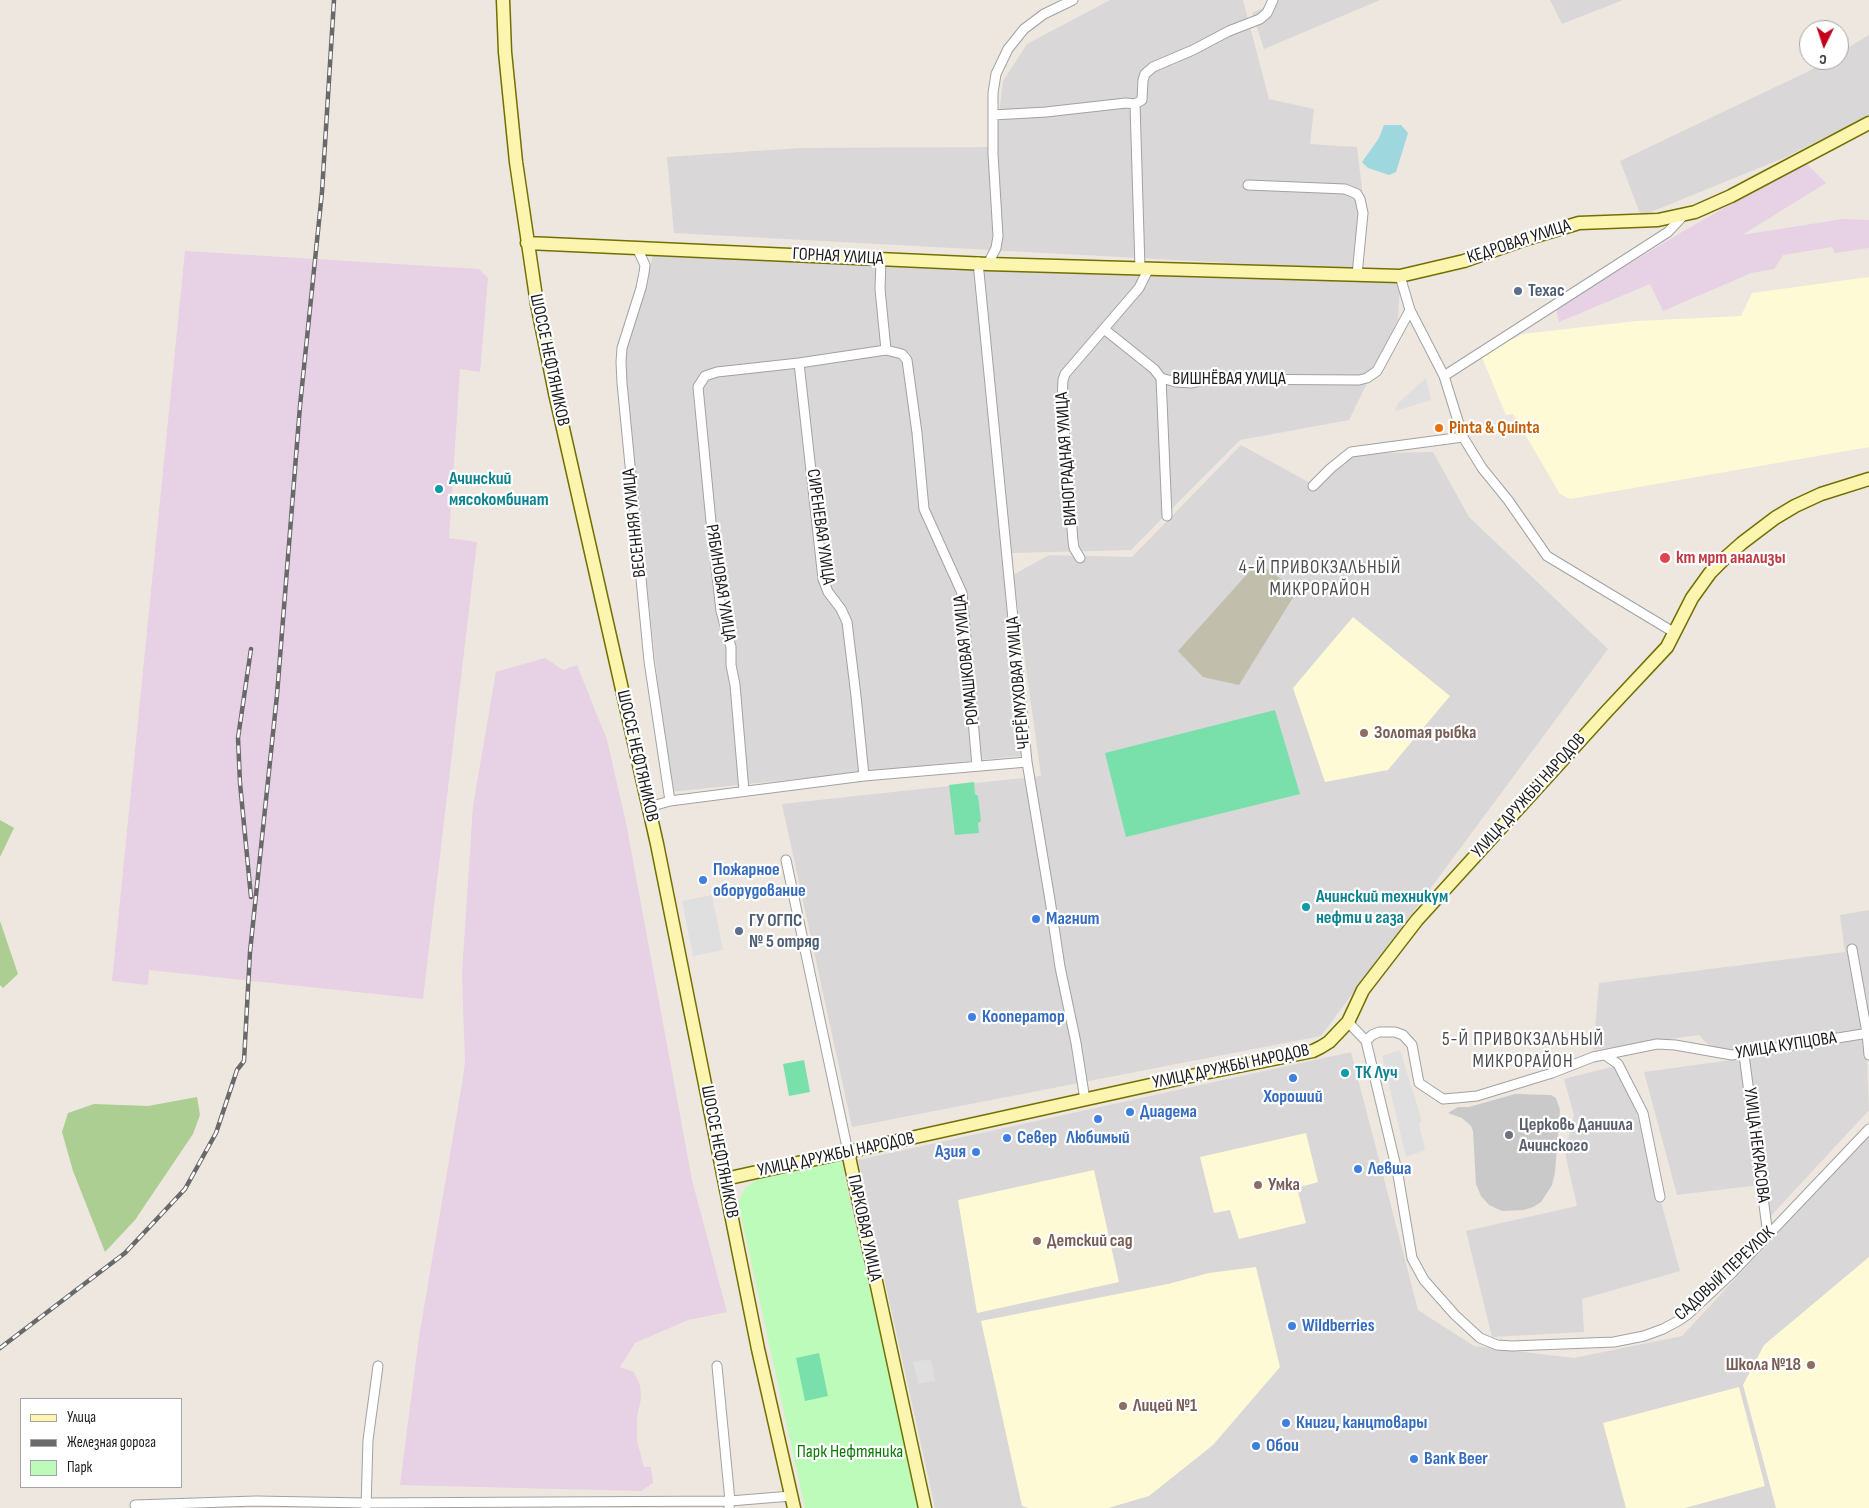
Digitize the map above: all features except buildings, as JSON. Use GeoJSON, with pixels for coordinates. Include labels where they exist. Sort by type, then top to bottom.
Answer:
{"type":"FeatureCollection","features":[{"type":"Feature","properties":{"kind":"street","name":"ШОССЕ НЕФТЯНИКОВ"},"geometry":{"type":"LineString","coordinates":[[503,0],[516,162],[536,304],[648,808],[658,844],[758,1349],[792,1502]]}},
{"type":"Feature","properties":{"kind":"street","name":"ЧЕРЁМУХОВАЯ УЛИЦА"},"geometry":{"type":"LineString","coordinates":[[1073,0],[1032,22],[1008,48],[996,74],[993,93],[993,154],[998,236],[996,248],[983,263],[1027,762],[1060,966],[1085,1100]]}},
{"type":"Feature","properties":{"kind":"street","name":"ВИНОГРАДНАЯ УЛИЦА"},"geometry":{"type":"LineString","coordinates":[[1080,558],[1073,542],[1062,387],[1065,374],[1139,288],[1144,268],[1136,104],[1142,100],[1145,74],[1153,67],[1260,19],[1267,13],[1273,0]]}},
{"type":"Feature","properties":{"kind":"street"},"geometry":{"type":"LineString","coordinates":[[993,115],[1046,112],[1126,103],[1136,104]]}},
{"type":"Feature","properties":{"kind":"street","name":"КЕДРОВАЯ УЛИЦА"},"geometry":{"type":"LineString","coordinates":[[1144,268],[1400,276],[1464,260],[1579,223],[1658,220],[1683,216],[1731,196],[1869,124]]}},
{"type":"Feature","properties":{"kind":"street"},"geometry":{"type":"LineString","coordinates":[[1248,185],[1345,189],[1357,194],[1363,213],[1357,275]]}},
{"type":"Feature","properties":{"kind":"street"},"geometry":{"type":"LineString","coordinates":[[1444,376],[1668,232],[1683,216]]}},
{"type":"Feature","properties":{"kind":"street","name":"ГОРНАЯ УЛИЦА"},"geometry":{"type":"LineString","coordinates":[[527,243],[880,259],[1144,268]]}},
{"type":"Feature","properties":{"kind":"street","name":"ВЕСЕННЯЯ УЛИЦА"},"geometry":{"type":"LineString","coordinates":[[637,248],[645,264],[644,273],[622,348],[622,376],[635,532],[649,661],[670,801]]}},
{"type":"Feature","properties":{"kind":"street"},"geometry":{"type":"LineString","coordinates":[[799,363],[886,350],[880,289],[880,259]]}},
{"type":"Feature","properties":{"kind":"street"},"geometry":{"type":"LineString","coordinates":[[1400,276],[1410,310],[1444,376],[1462,437],[1482,468],[1508,500],[1547,556],[1675,633]]}},
{"type":"Feature","properties":{"kind":"street","name":"ВИШНЁВАЯ УЛИЦА"},"geometry":{"type":"LineString","coordinates":[[1104,329],[1154,369],[1161,378],[1176,382],[1192,383],[1208,379],[1360,380],[1377,370],[1410,310]]}},
{"type":"Feature","properties":{"kind":"street","name":"РОМАШКОВАЯ УЛИЦА"},"geometry":{"type":"LineString","coordinates":[[886,350],[902,354],[909,366],[924,509],[962,593],[977,766]]}},
{"type":"Feature","properties":{"kind":"street","name":"РЯБИНОВАЯ УЛИЦА"},"geometry":{"type":"LineString","coordinates":[[744,791],[735,685],[731,665],[731,647],[721,611],[698,387],[705,376],[717,372],[799,363]]}},
{"type":"Feature","properties":{"kind":"street","name":"СИРЕНЕВАЯ УЛИЦА"},"geometry":{"type":"LineString","coordinates":[[799,363],[823,578],[828,592],[844,615],[846,622],[864,776]]}},
{"type":"Feature","properties":{"kind":"street"},"geometry":{"type":"LineString","coordinates":[[1161,378],[1167,516]]}},
{"type":"Feature","properties":{"kind":"street"},"geometry":{"type":"LineString","coordinates":[[1313,486],[1351,452],[1462,437]]}},
{"type":"Feature","properties":{"kind":"street","name":"УЛИЦА ДРУЖБЫ НАРОДОВ"},"geometry":{"type":"LineString","coordinates":[[724,1179],[1313,1050],[1329,1042],[1348,1022],[1363,990],[1417,920],[1607,710],[1667,647],[1683,613],[1700,586],[1724,559],[1775,518],[1795,506],[1821,494],[1869,479]]}},
{"type":"Feature","properties":{"kind":"street"},"geometry":{"type":"LineString","coordinates":[[648,808],[670,801],[864,776],[1027,762]]}},
{"type":"Feature","properties":{"kind":"street","name":"ПАРКОВАЯ УЛИЦА"},"geometry":{"type":"LineString","coordinates":[[786,860],[925,1508]]}},
{"type":"Feature","properties":{"kind":"street"},"geometry":{"type":"LineString","coordinates":[[1852,950],[1868,1033],[1869,1055]]}},
{"type":"Feature","properties":{"kind":"street"},"geometry":{"type":"LineString","coordinates":[[1348,1022],[1366,1041]]}},
{"type":"Feature","properties":{"kind":"street","name":"УЛИЦА КУПЦОВА"},"geometry":{"type":"LineString","coordinates":[[1366,1041],[1372,1035],[1380,1032],[1395,1032],[1403,1035],[1412,1045],[1419,1083],[1443,1098],[1465,1098],[1552,1074],[1594,1057],[1657,1044],[1675,1045],[1721,1055],[1744,1055],[1868,1033]]}},
{"type":"Feature","properties":{"kind":"street","name":"САДОВЫЙ ПЕРЕУЛОК"},"geometry":{"type":"LineString","coordinates":[[1366,1041],[1398,1175],[1412,1258],[1424,1280],[1454,1315],[1471,1332],[1496,1345],[1598,1343],[1629,1339],[1663,1329],[1687,1315],[1732,1273],[1869,1129]]}},
{"type":"Feature","properties":{"kind":"street"},"geometry":{"type":"LineString","coordinates":[[1605,1055],[1618,1064],[1643,1113],[1660,1197]]}},
{"type":"Feature","properties":{"kind":"street","name":"УЛИЦА НЕКРАСОВА"},"geometry":{"type":"LineString","coordinates":[[1744,1055],[1768,1235]]}},
{"type":"Feature","properties":{"kind":"street"},"geometry":{"type":"LineString","coordinates":[[366,1506],[368,1440],[378,1366]]}},
{"type":"Feature","properties":{"kind":"street"},"geometry":{"type":"LineString","coordinates":[[717,1366],[729,1504]]}},
{"type":"Feature","properties":{"kind":"street"},"geometry":{"type":"LineString","coordinates":[[135,1505],[256,1501],[366,1506],[792,1502]]}},
{"type":"Feature","properties":{"kind":"shaded area"},"geometry":{"type":"Polygon","coordinates":[[[1110,0],[1243,0],[1269,99],[1314,109],[1310,144],[1357,147],[1363,197],[1361,270],[674,233],[667,157],[800,148],[995,147],[1003,81],[1027,44],[1110,0]]]}},
{"type":"Feature","properties":{"kind":"shaded area"},"geometry":{"type":"Polygon","coordinates":[[[1279,0],[1380,0],[1264,49],[1252,13],[1279,0]]]}},
{"type":"Feature","properties":{"kind":"shaded area"},"geometry":{"type":"Polygon","coordinates":[[[1550,0],[1623,0],[1562,24],[1550,0]]]}},
{"type":"Feature","properties":{"kind":"shaded area"},"geometry":{"type":"Polygon","coordinates":[[[1869,35],[1869,115],[1786,157],[1641,216],[1620,161],[1810,70],[1849,70],[1849,47],[1869,35]]]}},
{"type":"Feature","properties":{"kind":"shaded area"},"geometry":{"type":"Polygon","coordinates":[[[1805,162],[1826,183],[1742,235],[1843,219],[1869,220],[1869,248],[1835,253],[1832,247],[1783,255],[1774,269],[1751,273],[1663,311],[1650,284],[1559,322],[1556,308],[1682,232],[1805,162]]]}},
{"type":"Feature","properties":{"kind":"shaded area"},"geometry":{"type":"Polygon","coordinates":[[[185,251],[479,269],[488,278],[480,372],[460,369],[449,538],[477,542],[423,999],[149,970],[148,985],[112,981],[185,251]]]}},
{"type":"Feature","properties":{"kind":"shaded area"},"geometry":{"type":"Polygon","coordinates":[[[653,256],[1400,282],[1398,320],[1349,420],[1240,440],[1131,550],[1012,553],[1013,575],[1049,555],[1132,557],[1241,445],[1310,483],[1346,454],[1433,452],[1469,517],[1608,649],[1321,1036],[852,1127],[782,804],[1041,776],[1015,587],[1028,755],[670,792],[623,371],[626,348],[653,256]]]}},
{"type":"Feature","properties":{"kind":"shaded area"},"geometry":{"type":"Polygon","coordinates":[[[1869,277],[1869,447],[1570,499],[1560,494],[1513,414],[1506,415],[1481,355],[1523,334],[1637,321],[1741,316],[1752,293],[1869,277]]]}},
{"type":"Feature","properties":{"kind":"shaded area"},"geometry":{"type":"Polygon","coordinates":[[[1426,378],[1431,400],[1395,411],[1398,403],[1426,378]]]}},
{"type":"Feature","properties":{"kind":"shaded area"},"geometry":{"type":"Polygon","coordinates":[[[1258,562],[1297,591],[1239,685],[1203,677],[1178,651],[1258,562]]]}},
{"type":"Feature","properties":{"kind":"shaded area","name":"Золотая рыбка"},"geometry":{"type":"Polygon","coordinates":[[[1353,617],[1450,696],[1388,770],[1325,782],[1293,688],[1353,617]]]}},
{"type":"Feature","properties":{"kind":"shaded area"},"geometry":{"type":"Polygon","coordinates":[[[545,658],[563,670],[577,665],[607,740],[626,823],[692,1180],[727,1312],[688,1320],[635,1343],[620,1367],[634,1372],[640,1385],[641,1399],[637,1417],[637,1441],[644,1467],[651,1467],[653,1483],[641,1491],[400,1485],[419,1337],[463,1078],[465,1061],[462,973],[473,806],[496,672],[545,658]]]}},
{"type":"Feature","properties":{"kind":"shaded area"},"geometry":{"type":"Polygon","coordinates":[[[712,895],[723,950],[693,956],[682,901],[712,895]]]}},
{"type":"Feature","properties":{"kind":"shaded area"},"geometry":{"type":"Polygon","coordinates":[[[1869,910],[1869,1030],[1786,1045],[1714,1051],[1699,1035],[1593,1050],[1599,983],[1845,952],[1840,915],[1869,910]]]}},
{"type":"Feature","properties":{"kind":"shaded area"},"geometry":{"type":"Polygon","coordinates":[[[1866,1037],[1869,1110],[1769,1218],[1747,1057],[1866,1037]]]}},
{"type":"Feature","properties":{"kind":"shaded area"},"geometry":{"type":"Polygon","coordinates":[[[1400,1050],[1422,1121],[1419,1124],[1425,1150],[1406,1157],[1382,1056],[1400,1050]]]}},
{"type":"Feature","properties":{"kind":"shaded area"},"geometry":{"type":"Polygon","coordinates":[[[1351,1052],[1418,1310],[1474,1346],[1574,1358],[1682,1336],[1869,1135],[1869,1508],[935,1508],[858,1160],[1351,1052]]]}},
{"type":"Feature","properties":{"kind":"shaded area"},"geometry":{"type":"Polygon","coordinates":[[[1739,1059],[1759,1185],[1677,1195],[1644,1072],[1739,1059]]]}},
{"type":"Feature","properties":{"kind":"shaded area"},"geometry":{"type":"Polygon","coordinates":[[[1623,1064],[1680,1271],[1582,1299],[1584,1332],[1492,1337],[1466,1231],[1577,1206],[1565,1153],[1574,1115],[1564,1079],[1623,1064]]]}},
{"type":"Feature","properties":{"kind":"shaded area"},"geometry":{"type":"Polygon","coordinates":[[[1515,1094],[1551,1095],[1556,1098],[1560,1110],[1555,1172],[1552,1185],[1541,1202],[1524,1210],[1502,1211],[1489,1205],[1481,1196],[1476,1184],[1473,1131],[1471,1126],[1462,1118],[1448,1113],[1458,1107],[1469,1107],[1515,1094]]]}},
{"type":"Feature","properties":{"kind":"shaded area","name":"Умка"},"geometry":{"type":"Polygon","coordinates":[[[1306,1133],[1318,1182],[1297,1188],[1306,1223],[1239,1239],[1230,1210],[1214,1213],[1200,1157],[1306,1133]]]}},
{"type":"Feature","properties":{"kind":"shaded area","name":"Детский сад"},"geometry":{"type":"Polygon","coordinates":[[[1094,1170],[1119,1282],[977,1313],[958,1200],[1094,1170]]]}},
{"type":"Feature","properties":{"kind":"shaded area","name":"Школа №18"},"geometry":{"type":"Polygon","coordinates":[[[1869,1257],[1869,1508],[1776,1508],[1743,1385],[1764,1345],[1869,1257]]]}},
{"type":"Feature","properties":{"kind":"shaded area","name":"Лицей №1"},"geometry":{"type":"Polygon","coordinates":[[[1256,1267],[1280,1367],[1213,1445],[1149,1496],[1108,1508],[1029,1508],[1022,1506],[981,1321],[1168,1284],[1209,1273],[1256,1267]]]}},
{"type":"Feature","properties":{"kind":"shaded area"},"geometry":{"type":"Polygon","coordinates":[[[931,1359],[935,1381],[918,1384],[913,1362],[931,1359]]]}},
{"type":"Feature","properties":{"kind":"shaded area"},"geometry":{"type":"Polygon","coordinates":[[[1739,1387],[1765,1486],[1685,1508],[1626,1508],[1603,1423],[1739,1387]]]}},
{"type":"Feature","properties":{"kind":"green space"},"geometry":{"type":"Polygon","coordinates":[[[1275,710],[1300,794],[1126,837],[1105,753],[1275,710]]]}},
{"type":"Feature","properties":{"kind":"green space"},"geometry":{"type":"Polygon","coordinates":[[[974,782],[981,821],[978,823],[979,833],[955,835],[949,785],[974,782]]]}},
{"type":"Feature","properties":{"kind":"green space"},"geometry":{"type":"Polygon","coordinates":[[[0,820],[14,828],[0,857],[0,820]]]}},
{"type":"Feature","properties":{"kind":"green space"},"geometry":{"type":"Polygon","coordinates":[[[0,921],[18,974],[3,988],[0,985],[0,921]]]}},
{"type":"Feature","properties":{"kind":"green space"},"geometry":{"type":"Polygon","coordinates":[[[804,1060],[810,1092],[789,1096],[783,1064],[804,1060]]]}},
{"type":"Feature","properties":{"kind":"green space"},"geometry":{"type":"Polygon","coordinates":[[[197,1097],[200,1115],[193,1134],[135,1220],[105,1252],[73,1171],[62,1132],[68,1113],[94,1104],[148,1106],[197,1097]]]}},
{"type":"Feature","properties":{"kind":"green space","name":"Парк Нефтяника"},"geometry":{"type":"Polygon","coordinates":[[[841,1160],[919,1508],[805,1508],[738,1202],[745,1188],[760,1178],[841,1160]]]}},
{"type":"Feature","properties":{"kind":"green space"},"geometry":{"type":"Polygon","coordinates":[[[819,1353],[828,1396],[805,1401],[796,1358],[819,1353]]]}},
{"type":"Feature","properties":{"kind":"water"},"geometry":{"type":"Polygon","coordinates":[[[1384,125],[1401,125],[1408,133],[1396,172],[1389,175],[1368,168],[1362,162],[1379,138],[1384,125]]]}},
{"type":"Feature","properties":{"kind":"railway"},"geometry":{"type":"LineString","coordinates":[[0,1348],[125,1253],[185,1189],[216,1133],[237,1070],[244,1061],[250,952],[277,695],[300,406],[322,192],[334,0]]}},
{"type":"Feature","properties":{"kind":"railway"},"geometry":{"type":"LineString","coordinates":[[251,649],[238,738],[240,783],[251,897]]}},
{"type":"Feature","properties":{"kind":"place","name":"Техас"},"geometry":{"type":"Point","coordinates":[1518,291]}},
{"type":"Feature","properties":{"kind":"place","name":"Pinta & Quinta"},"geometry":{"type":"Point","coordinates":[1439,428]}},
{"type":"Feature","properties":{"kind":"place","name":"Ачинский мясокомбинат"},"geometry":{"type":"Point","coordinates":[439,489]}},
{"type":"Feature","properties":{"kind":"place","name":"кт мрт анализы"},"geometry":{"type":"Point","coordinates":[1665,558]}},
{"type":"Feature","properties":{"kind":"place","name":"Золотая рыбка"},"geometry":{"type":"Point","coordinates":[1364,733]}},
{"type":"Feature","properties":{"kind":"place","name":"Пожарное оборудование"},"geometry":{"type":"Point","coordinates":[703,880]}},
{"type":"Feature","properties":{"kind":"place","name":"Ачинский техникум нефти и газа"},"geometry":{"type":"Point","coordinates":[1306,907]}},
{"type":"Feature","properties":{"kind":"place","name":"Магнит"},"geometry":{"type":"Point","coordinates":[1036,919]}},
{"type":"Feature","properties":{"kind":"place","name":"ГУ ОГПС № 5 отряд"},"geometry":{"type":"Point","coordinates":[739,931]}},
{"type":"Feature","properties":{"kind":"place","name":"Кооператор"},"geometry":{"type":"Point","coordinates":[972,1017]}},
{"type":"Feature","properties":{"kind":"place","name":"ТК Луч"},"geometry":{"type":"Point","coordinates":[1345,1073]}},
{"type":"Feature","properties":{"kind":"place","name":"Хороший"},"geometry":{"type":"Point","coordinates":[1293,1078]}},
{"type":"Feature","properties":{"kind":"place","name":"Диадема"},"geometry":{"type":"Point","coordinates":[1130,1112]}},
{"type":"Feature","properties":{"kind":"place","name":"Любимый"},"geometry":{"type":"Point","coordinates":[1098,1119]}},
{"type":"Feature","properties":{"kind":"place","name":"Церковь Даниила Ачинского"},"geometry":{"type":"Point","coordinates":[1509,1135]}},
{"type":"Feature","properties":{"kind":"place","name":"Север"},"geometry":{"type":"Point","coordinates":[1007,1138]}},
{"type":"Feature","properties":{"kind":"place","name":"Азия"},"geometry":{"type":"Point","coordinates":[976,1152]}},
{"type":"Feature","properties":{"kind":"place","name":"Левша"},"geometry":{"type":"Point","coordinates":[1358,1169]}},
{"type":"Feature","properties":{"kind":"place","name":"Умка"},"geometry":{"type":"Point","coordinates":[1258,1185]}},
{"type":"Feature","properties":{"kind":"place","name":"Детский сад"},"geometry":{"type":"Point","coordinates":[1037,1241]}},
{"type":"Feature","properties":{"kind":"place","name":"Wildberries"},"geometry":{"type":"Point","coordinates":[1292,1326]}},
{"type":"Feature","properties":{"kind":"place","name":"Школа №18"},"geometry":{"type":"Point","coordinates":[1811,1365]}},
{"type":"Feature","properties":{"kind":"place","name":"Лицей №1"},"geometry":{"type":"Point","coordinates":[1123,1406]}},
{"type":"Feature","properties":{"kind":"place","name":"Книги, канцтовары"},"geometry":{"type":"Point","coordinates":[1286,1423]}},
{"type":"Feature","properties":{"kind":"place","name":"Обои"},"geometry":{"type":"Point","coordinates":[1256,1446]}},
{"type":"Feature","properties":{"kind":"place","name":"Bank Beer"},"geometry":{"type":"Point","coordinates":[1414,1459]}},
{"type":"Feature","properties":{"kind":"district","name":"4-Й ПРИВОКЗАЛЬНЫЙ МИКРОРАЙОН"},"geometry":{"type":"Point","coordinates":[1320,579]}},
{"type":"Feature","properties":{"kind":"district","name":"5-Й ПРИВОКЗАЛЬНЫЙ МИКРОРАЙОН"},"geometry":{"type":"Point","coordinates":[1523,1051]}}]}
